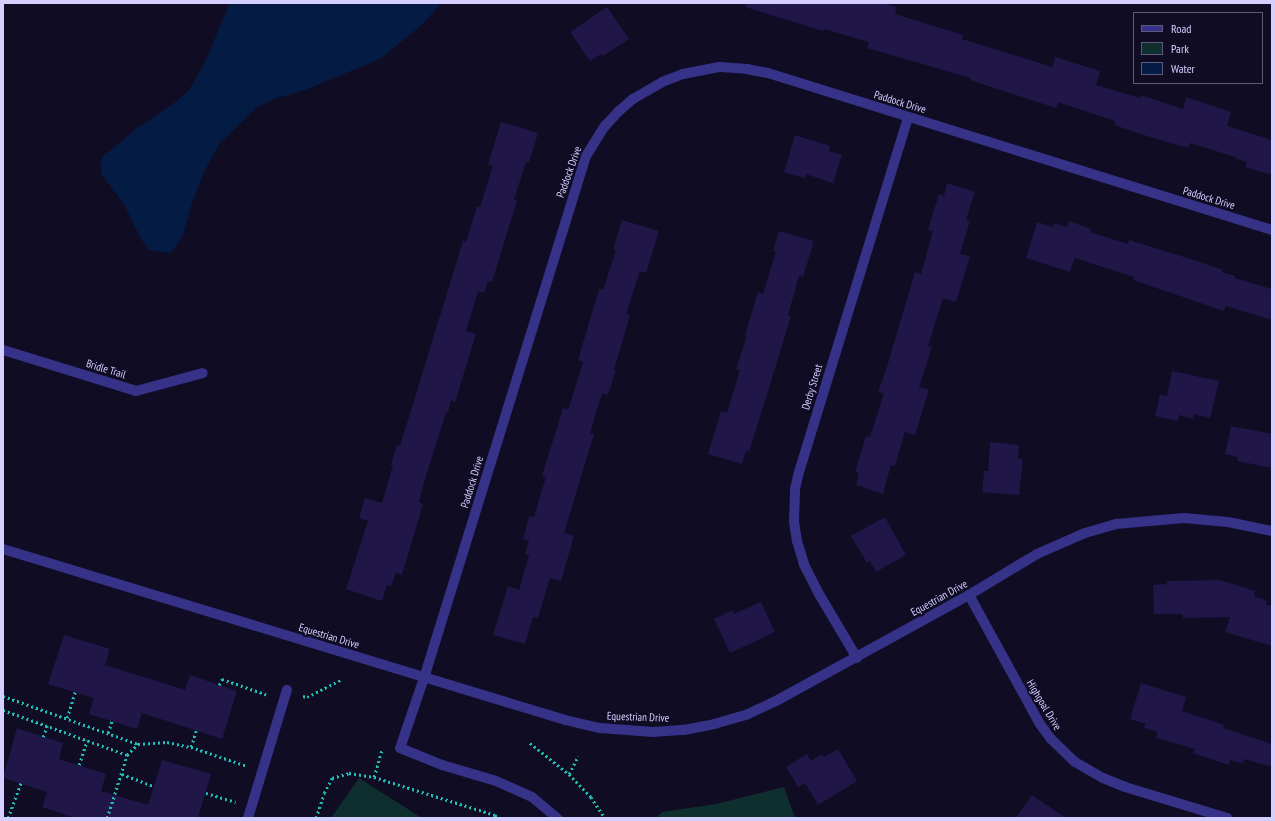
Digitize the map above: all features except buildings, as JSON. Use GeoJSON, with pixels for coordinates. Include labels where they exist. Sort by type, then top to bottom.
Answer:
{"type":"FeatureCollection","features":[{"type":"Feature","properties":{"kind":"street","name":"Paddock Drive"},"geometry":{"type":"LineString","coordinates":[[557,818],[532,797],[496,782],[442,765],[400,748],[424,678],[581,171],[593,143],[605,126],[633,99],[662,82],[683,74],[720,67],[746,69],[768,73],[1272,230]]}},
{"type":"Feature","properties":{"kind":"street","name":"Derby Street"},"geometry":{"type":"LineString","coordinates":[[857,658],[819,594],[804,564],[797,541],[794,522],[795,489],[908,117]]}},
{"type":"Feature","properties":{"kind":"street","name":"Bridle Trail"},"geometry":{"type":"LineString","coordinates":[[3,350],[136,391],[203,373]]}},
{"type":"Feature","properties":{"kind":"street","name":"Equestrian Drive"},"geometry":{"type":"LineString","coordinates":[[3,549],[564,720],[601,728],[653,732],[684,730],[714,724],[748,714],[776,701],[857,658],[969,595],[1037,554],[1059,543],[1085,533],[1116,524],[1184,518],[1228,522],[1272,531]]}},
{"type":"Feature","properties":{"kind":"street","name":"Highgoal Drive"},"geometry":{"type":"LineString","coordinates":[[969,595],[1040,724],[1051,739],[1075,762],[1103,778],[1125,787],[1227,818]]}},
{"type":"Feature","properties":{"kind":"street"},"geometry":{"type":"LineString","coordinates":[[248,818],[285,695]]}},
{"type":"Feature","properties":{"kind":"path"},"geometry":{"type":"LineString","coordinates":[[219,685],[222,679],[285,695],[306,697],[342,679]]}},
{"type":"Feature","properties":{"kind":"path"},"geometry":{"type":"LineString","coordinates":[[66,718],[75,692]]}},
{"type":"Feature","properties":{"kind":"path"},"geometry":{"type":"LineString","coordinates":[[3,696],[138,744],[167,742],[191,747],[262,771]]}},
{"type":"Feature","properties":{"kind":"path"},"geometry":{"type":"LineString","coordinates":[[3,710],[128,755]]}},
{"type":"Feature","properties":{"kind":"path"},"geometry":{"type":"LineString","coordinates":[[108,733],[112,721]]}},
{"type":"Feature","properties":{"kind":"path"},"geometry":{"type":"LineString","coordinates":[[43,737],[47,726]]}},
{"type":"Feature","properties":{"kind":"path"},"geometry":{"type":"LineString","coordinates":[[191,747],[196,731]]}},
{"type":"Feature","properties":{"kind":"path"},"geometry":{"type":"LineString","coordinates":[[79,765],[87,740]]}},
{"type":"Feature","properties":{"kind":"path"},"geometry":{"type":"LineString","coordinates":[[530,743],[570,774],[591,797],[605,818]]}},
{"type":"Feature","properties":{"kind":"path"},"geometry":{"type":"LineString","coordinates":[[108,818],[128,755],[138,744]]}},
{"type":"Feature","properties":{"kind":"path"},"geometry":{"type":"LineString","coordinates":[[570,774],[578,756]]}},
{"type":"Feature","properties":{"kind":"path"},"geometry":{"type":"LineString","coordinates":[[316,818],[324,793],[332,778],[349,773],[374,777],[495,815],[500,818]]}},
{"type":"Feature","properties":{"kind":"path"},"geometry":{"type":"LineString","coordinates":[[122,774],[154,786]]}},
{"type":"Feature","properties":{"kind":"path"},"geometry":{"type":"LineString","coordinates":[[8,818],[21,783]]}},
{"type":"Feature","properties":{"kind":"path"},"geometry":{"type":"LineString","coordinates":[[206,793],[252,807]]}},
{"type":"Feature","properties":{"kind":"green space"},"geometry":{"type":"Polygon","coordinates":[[[359,778],[422,818],[331,818],[359,778]]]}},
{"type":"Feature","properties":{"kind":"green space"},"geometry":{"type":"Polygon","coordinates":[[[784,787],[795,818],[656,818],[662,812],[716,804],[784,787]]]}},
{"type":"Feature","properties":{"kind":"water"},"geometry":{"type":"Polygon","coordinates":[[[230,3],[441,3],[423,24],[380,59],[305,90],[274,99],[256,108],[219,144],[204,172],[193,200],[183,235],[171,253],[149,250],[141,239],[125,206],[102,175],[100,165],[103,156],[135,130],[177,101],[189,90],[204,64],[230,3]]]}}]}
